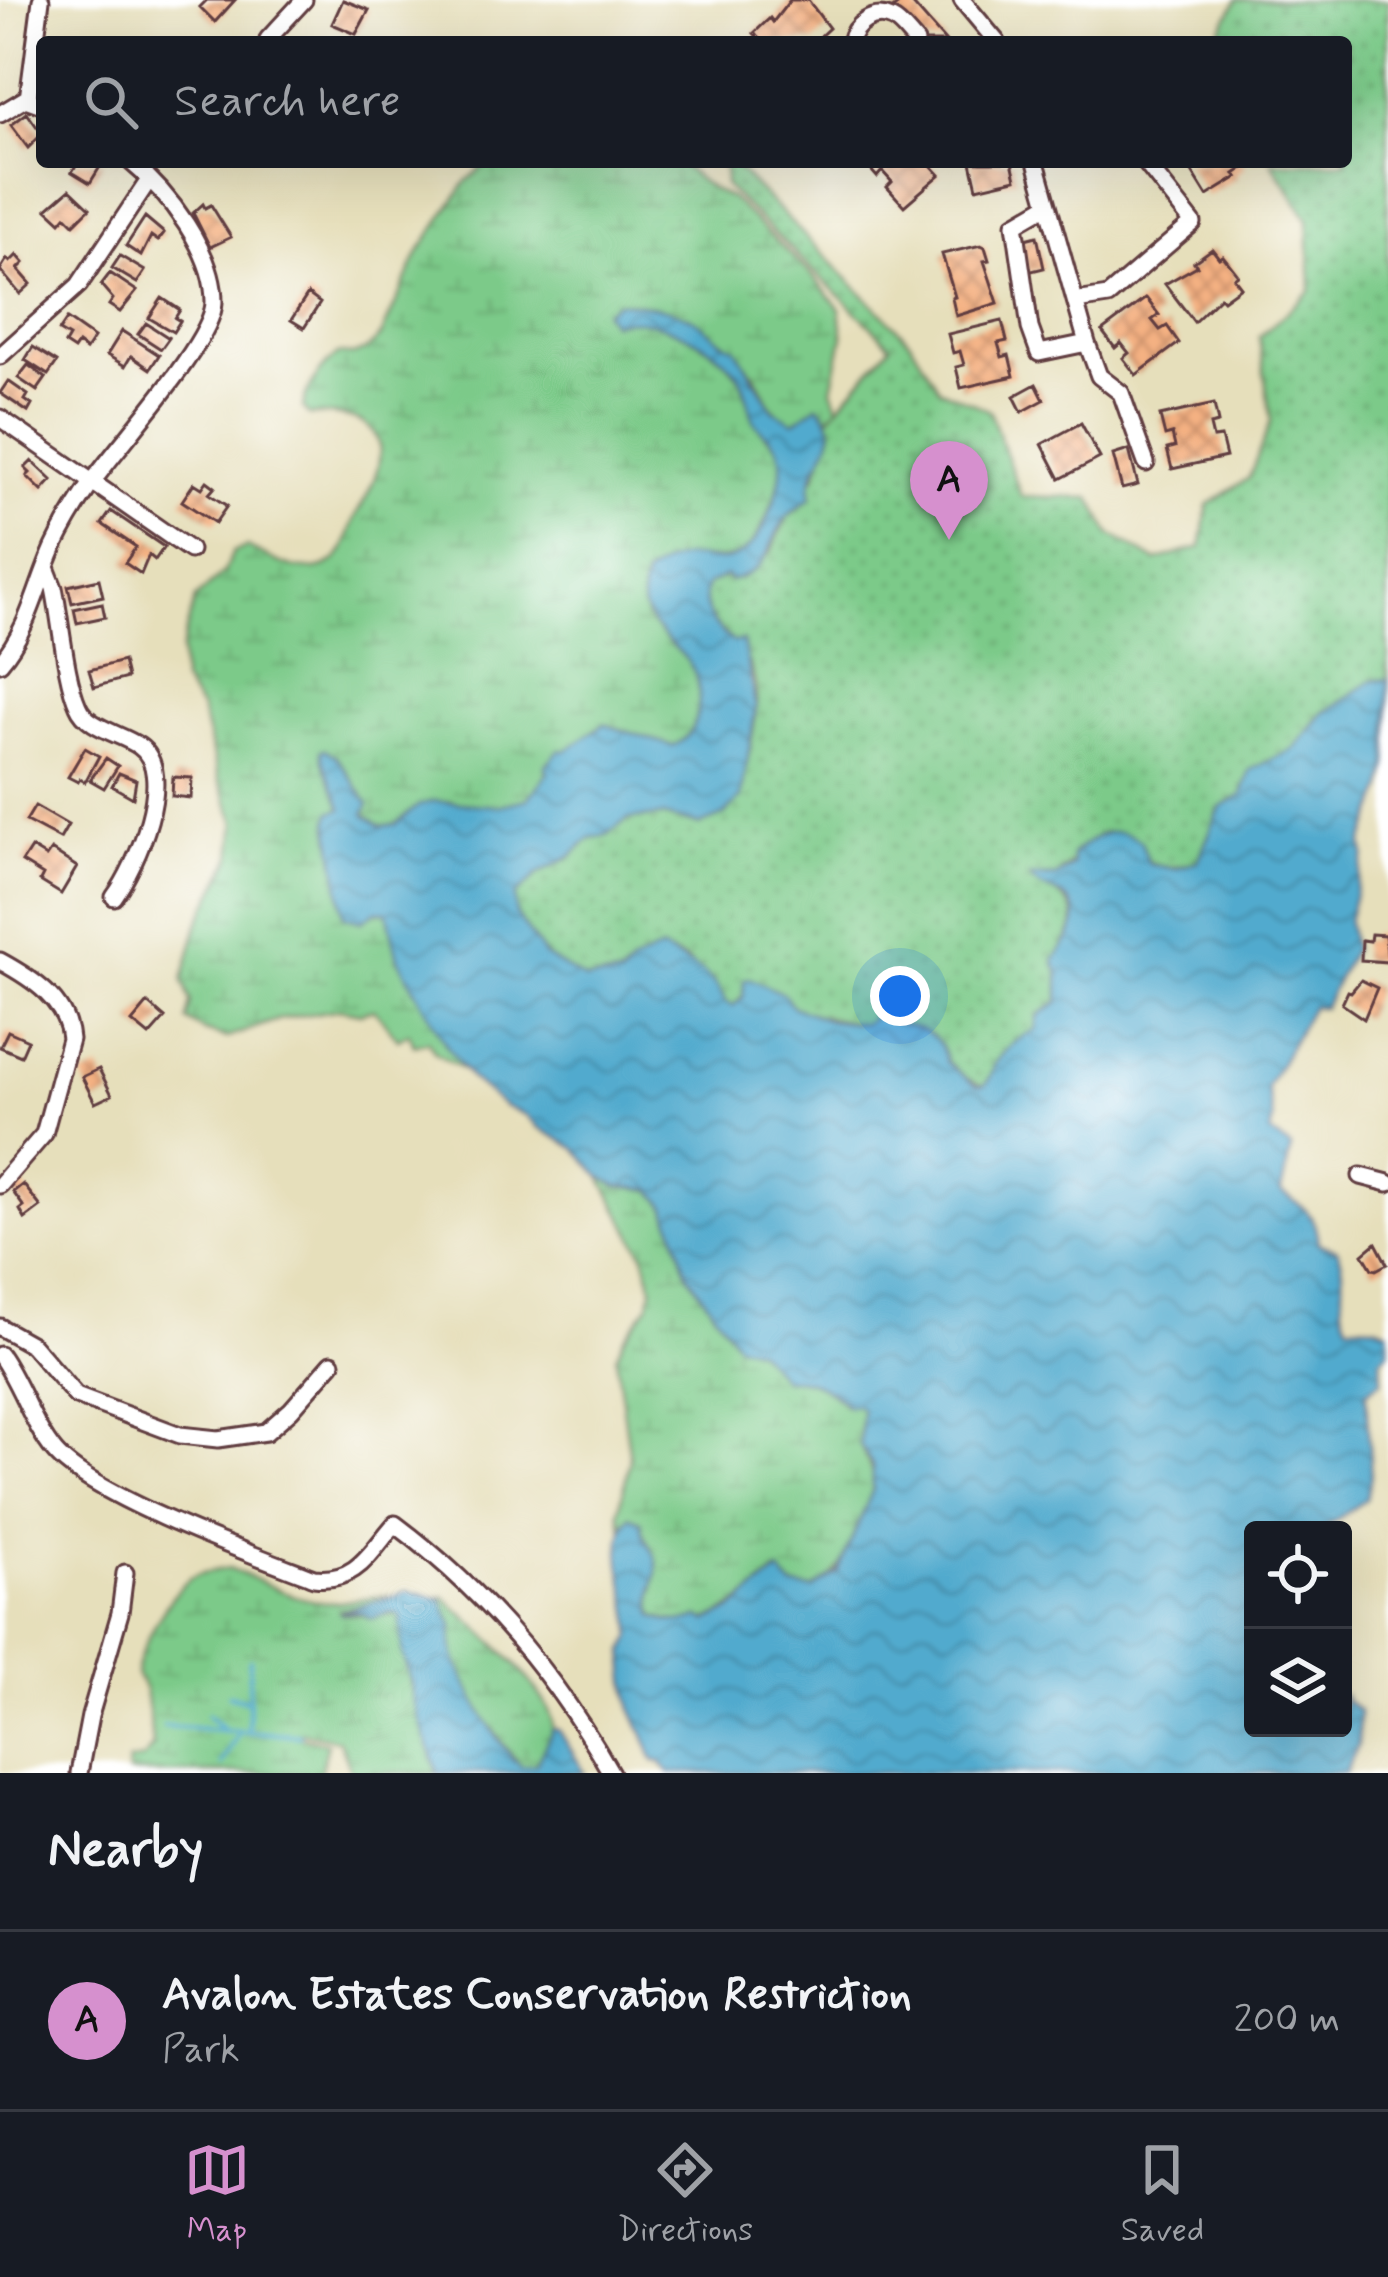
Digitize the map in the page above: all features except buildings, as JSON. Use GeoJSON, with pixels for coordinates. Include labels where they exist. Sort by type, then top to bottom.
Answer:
{"type":"FeatureCollection","features":[{"type":"Feature","properties":{"kind":"street"},"geometry":{"type":"LineString","coordinates":[[39,36],[41,0]]}},
{"type":"Feature","properties":{"kind":"street"},"geometry":{"type":"LineString","coordinates":[[271,36],[304,0]]}},
{"type":"Feature","properties":{"kind":"street"},"geometry":{"type":"LineString","coordinates":[[962,0],[992,36]]}},
{"type":"Feature","properties":{"kind":"street"},"geometry":{"type":"LineString","coordinates":[[851,36],[863,21],[881,17],[895,20],[910,36]]}},
{"type":"Feature","properties":{"kind":"street"},"geometry":{"type":"LineString","coordinates":[[0,114],[35,102]]}},
{"type":"Feature","properties":{"kind":"street"},"geometry":{"type":"LineString","coordinates":[[0,663],[22,632],[54,548],[92,481],[143,420],[213,312],[213,291],[200,253],[173,207],[137,168]]}},
{"type":"Feature","properties":{"kind":"street"},"geometry":{"type":"LineString","coordinates":[[1037,168],[1099,376],[1121,393],[1146,463]]}},
{"type":"Feature","properties":{"kind":"street"},"geometry":{"type":"LineString","coordinates":[[1076,301],[1108,296],[1193,223],[1150,168]]}},
{"type":"Feature","properties":{"kind":"street"},"geometry":{"type":"LineString","coordinates":[[0,356],[79,285],[149,180]]}},
{"type":"Feature","properties":{"kind":"street"},"geometry":{"type":"LineString","coordinates":[[1046,206],[1015,224],[1030,328],[1039,353],[1087,343]]}},
{"type":"Feature","properties":{"kind":"street"},"geometry":{"type":"LineString","coordinates":[[0,418],[190,550]]}},
{"type":"Feature","properties":{"kind":"street"},"geometry":{"type":"LineString","coordinates":[[46,570],[54,588],[78,707],[101,727],[140,746],[156,769],[143,838],[114,897]]}},
{"type":"Feature","properties":{"kind":"street"},"geometry":{"type":"LineString","coordinates":[[0,962],[35,982],[62,1011],[69,1026],[66,1058],[44,1135],[0,1185]]}},
{"type":"Feature","properties":{"kind":"street"},"geometry":{"type":"LineString","coordinates":[[1360,1176],[1388,1183]]}},
{"type":"Feature","properties":{"kind":"street"},"geometry":{"type":"LineString","coordinates":[[0,1327],[32,1345],[76,1396],[180,1436],[218,1438],[266,1432],[332,1363]]}},
{"type":"Feature","properties":{"kind":"street"},"geometry":{"type":"LineString","coordinates":[[0,1355],[59,1456],[76,1471],[287,1568],[332,1580],[361,1566],[394,1524],[451,1568],[521,1639],[583,1724],[611,1773]]}},
{"type":"Feature","properties":{"kind":"street"},"geometry":{"type":"LineString","coordinates":[[79,1773],[120,1613],[125,1573]]}},
{"type":"Feature","properties":{"kind":"green space"},"geometry":{"type":"Polygon","coordinates":[[[1237,0],[1388,0],[1388,679],[1372,681],[1322,713],[1294,749],[1250,770],[1242,795],[1220,808],[1198,861],[1165,867],[1154,864],[1104,832],[1056,877],[1030,877],[1058,894],[1072,911],[1071,931],[1054,960],[1059,1001],[1038,1016],[1036,1030],[1016,1044],[983,1086],[956,1070],[921,1029],[893,1022],[878,1012],[864,1024],[743,996],[733,1006],[687,960],[661,950],[632,964],[621,976],[586,980],[545,957],[516,914],[515,896],[538,874],[570,857],[590,838],[607,835],[628,819],[662,816],[700,825],[741,798],[756,713],[754,680],[743,654],[711,619],[704,598],[706,585],[727,576],[739,579],[771,552],[787,517],[811,498],[827,420],[891,345],[725,186],[724,168],[738,168],[910,341],[939,388],[990,411],[1021,496],[1091,498],[1109,533],[1156,561],[1201,547],[1208,505],[1249,478],[1271,421],[1259,337],[1311,290],[1308,220],[1276,168],[1352,168],[1352,36],[1217,36],[1237,0]]]}},
{"type":"Feature","properties":{"kind":"green space"},"geometry":{"type":"Polygon","coordinates":[[[482,168],[685,168],[732,199],[812,275],[840,309],[843,337],[832,389],[842,417],[700,825],[730,580],[828,424],[818,405],[794,422],[785,419],[740,359],[693,322],[657,308],[617,302],[624,319],[690,337],[733,369],[758,426],[781,454],[773,503],[748,548],[726,559],[676,561],[645,576],[642,593],[650,620],[694,672],[699,704],[693,725],[672,746],[603,724],[565,752],[528,799],[498,806],[450,801],[423,804],[396,824],[380,826],[364,814],[336,756],[329,769],[342,810],[344,915],[387,911],[411,983],[464,1070],[435,1053],[428,1041],[414,1045],[409,1033],[398,1039],[374,1009],[280,1019],[227,1038],[187,1020],[191,1002],[183,980],[198,924],[232,857],[236,822],[220,783],[201,710],[182,682],[181,649],[195,599],[224,572],[233,552],[247,547],[306,569],[334,562],[343,550],[377,471],[377,439],[356,420],[309,415],[303,409],[307,394],[338,354],[366,350],[381,336],[419,252],[467,181],[482,168]]]}},
{"type":"Feature","properties":{"kind":"green space"},"geometry":{"type":"Polygon","coordinates":[[[600,1176],[618,1186],[652,1189],[667,1208],[688,1275],[737,1344],[757,1349],[783,1379],[818,1385],[846,1406],[857,1405],[862,1410],[860,1443],[873,1479],[869,1504],[837,1570],[813,1589],[796,1588],[776,1572],[736,1605],[710,1619],[680,1623],[654,1616],[648,1545],[630,1516],[622,1527],[619,1511],[630,1458],[616,1357],[649,1305],[653,1287],[644,1255],[600,1176]]]}},
{"type":"Feature","properties":{"kind":"green space"},"geometry":{"type":"Polygon","coordinates":[[[229,1568],[311,1600],[339,1602],[386,1595],[378,1602],[339,1610],[342,1614],[400,1615],[413,1700],[438,1773],[351,1773],[339,1740],[301,1732],[301,1737],[327,1743],[320,1773],[128,1773],[128,1762],[143,1759],[153,1746],[145,1690],[136,1674],[150,1635],[183,1584],[196,1575],[229,1568]]]}},
{"type":"Feature","properties":{"kind":"green space"},"geometry":{"type":"Polygon","coordinates":[[[444,1597],[510,1658],[551,1714],[549,1743],[536,1764],[522,1766],[474,1699],[455,1657],[453,1625],[441,1600],[433,1598],[444,1597]]]}},
{"type":"Feature","properties":{"kind":"water"},"geometry":{"type":"Polygon","coordinates":[[[617,302],[656,307],[694,320],[735,347],[773,410],[794,422],[818,405],[832,430],[814,472],[811,498],[787,517],[761,563],[744,576],[730,581],[726,576],[707,585],[705,602],[714,624],[733,642],[743,641],[756,708],[741,798],[723,816],[700,825],[662,816],[628,819],[607,835],[590,838],[515,896],[516,914],[545,956],[586,980],[621,976],[632,964],[661,949],[707,976],[733,1006],[743,997],[744,980],[750,978],[785,995],[793,1007],[829,1020],[864,1024],[878,1012],[889,1015],[893,1022],[934,1038],[946,1062],[983,1086],[1001,1056],[1036,1030],[1038,1016],[1059,1001],[1054,960],[1073,929],[1075,912],[1064,897],[1029,877],[1056,877],[1073,865],[1072,855],[1080,848],[1114,832],[1141,842],[1149,864],[1175,869],[1198,861],[1220,808],[1242,795],[1250,770],[1294,749],[1322,714],[1372,681],[1388,679],[1388,762],[1384,788],[1363,843],[1365,856],[1348,921],[1353,949],[1323,1008],[1312,1006],[1267,1087],[1273,1120],[1270,1133],[1291,1148],[1281,1192],[1308,1213],[1318,1243],[1338,1250],[1348,1324],[1388,1330],[1382,1380],[1366,1392],[1371,1476],[1366,1499],[1334,1521],[1244,1521],[1244,1737],[1352,1737],[1352,1706],[1359,1711],[1358,1745],[1345,1773],[669,1773],[654,1761],[631,1704],[626,1671],[625,1652],[632,1634],[620,1544],[630,1516],[642,1522],[656,1558],[654,1616],[672,1622],[700,1617],[707,1621],[731,1611],[779,1571],[793,1587],[813,1589],[838,1572],[873,1489],[872,1465],[860,1445],[862,1410],[847,1406],[818,1385],[783,1379],[757,1349],[737,1344],[688,1275],[667,1208],[652,1190],[618,1186],[600,1176],[576,1149],[504,1106],[471,1079],[446,1045],[398,959],[387,911],[376,911],[362,921],[344,916],[329,820],[331,812],[342,809],[321,750],[336,756],[369,804],[364,814],[381,826],[396,824],[419,805],[434,801],[497,806],[528,799],[559,750],[565,751],[604,724],[672,746],[688,734],[699,704],[697,682],[687,661],[650,620],[642,593],[645,576],[681,558],[724,560],[747,549],[774,501],[781,459],[778,448],[756,424],[742,383],[717,354],[663,326],[627,320],[612,323],[604,312],[617,302]]]}},
{"type":"Feature","properties":{"kind":"water"},"geometry":{"type":"Polygon","coordinates":[[[408,1591],[441,1599],[454,1626],[452,1638],[462,1673],[511,1756],[522,1766],[536,1764],[553,1729],[559,1730],[585,1773],[438,1773],[413,1700],[402,1654],[400,1615],[390,1612],[372,1619],[359,1612],[339,1613],[408,1591]]]}},
{"type":"Feature","properties":{"kind":"waterway"},"geometry":{"type":"LineString","coordinates":[[248,1732],[250,1660]]}},
{"type":"Feature","properties":{"kind":"waterway"},"geometry":{"type":"LineString","coordinates":[[229,1695],[246,1700]]}},
{"type":"Feature","properties":{"kind":"waterway"},"geometry":{"type":"LineString","coordinates":[[208,1715],[226,1731]]}},
{"type":"Feature","properties":{"kind":"waterway"},"geometry":{"type":"LineString","coordinates":[[164,1726],[300,1735]]}},
{"type":"Feature","properties":{"kind":"waterway"},"geometry":{"type":"LineString","coordinates":[[221,1764],[239,1732]]}},
{"type":"Feature","properties":{"kind":"place","name":"Avalon Estates Conservation Restriction"},"geometry":{"type":"Point","coordinates":[949,540]}}]}
